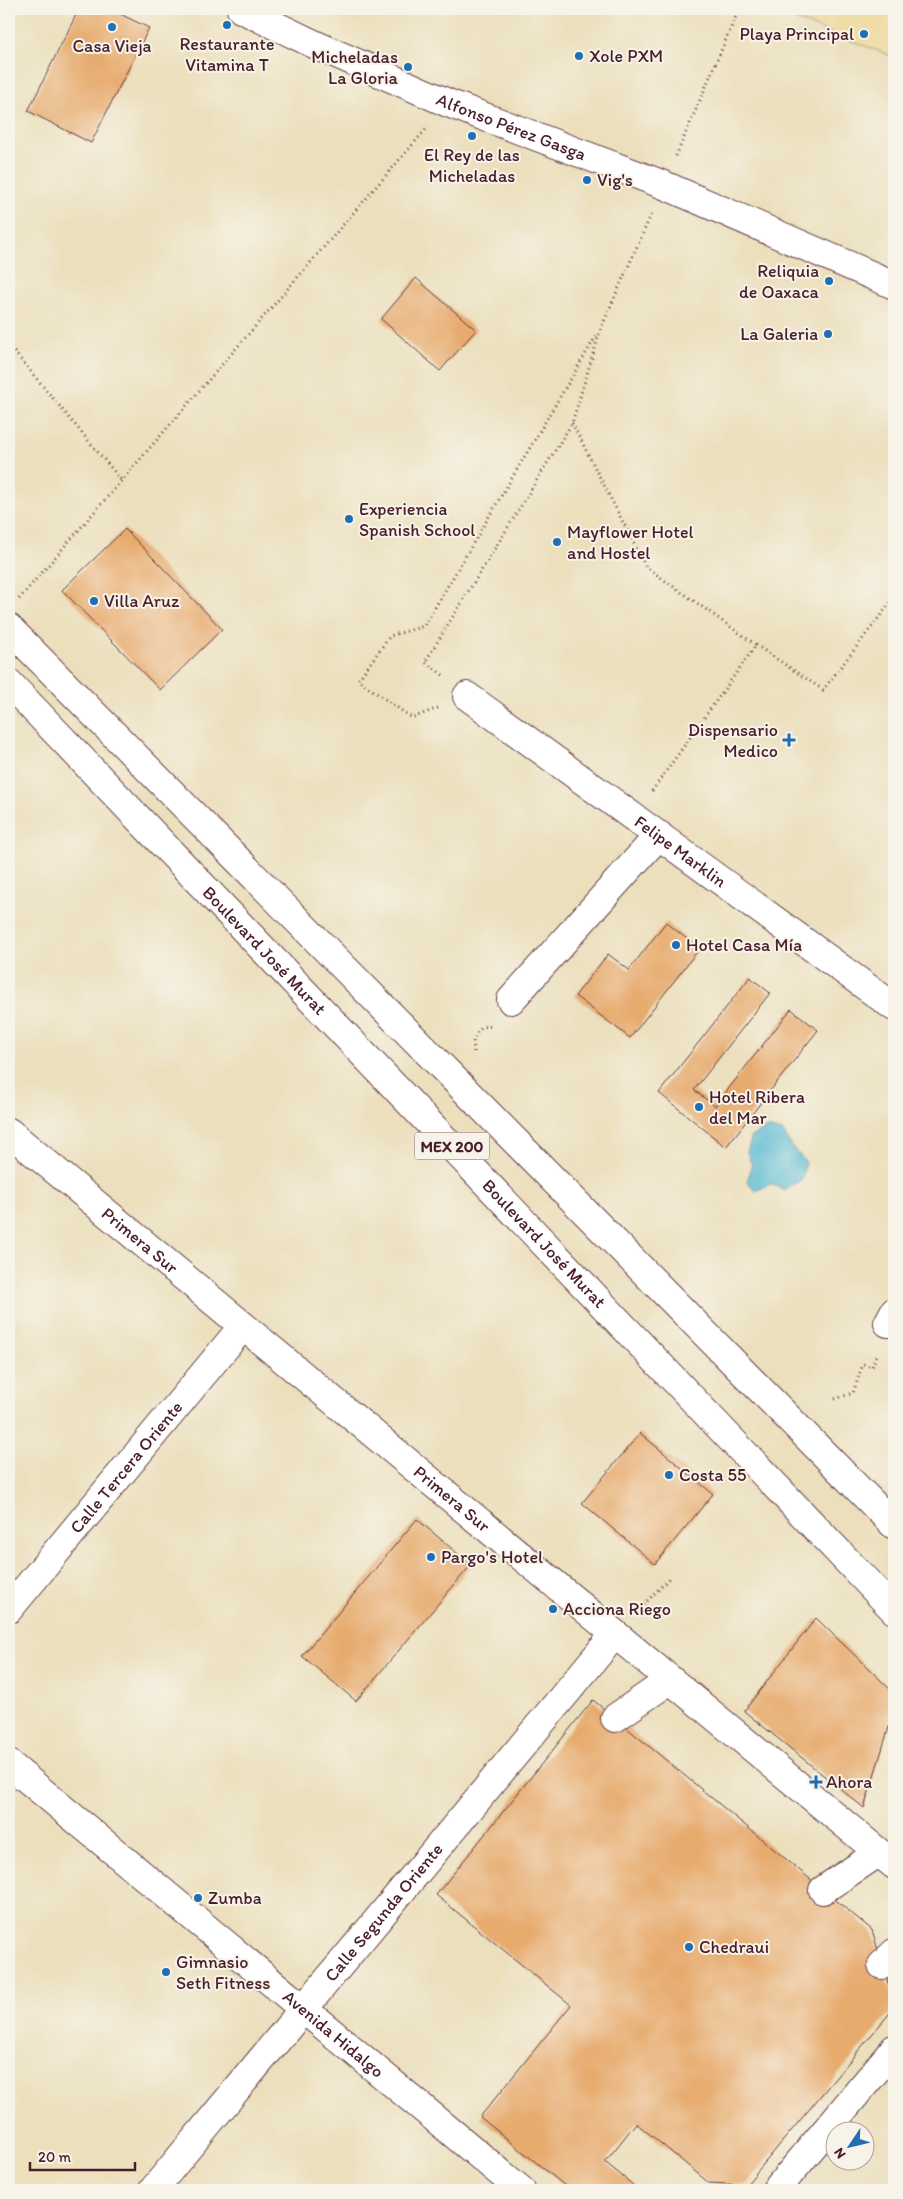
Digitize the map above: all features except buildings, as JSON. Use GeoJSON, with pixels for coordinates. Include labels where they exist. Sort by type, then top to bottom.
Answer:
{"type":"FeatureCollection","features":[{"type":"Feature","properties":{"kind":"main road","name":"Alfonso Pérez Gasga"},"geometry":{"type":"LineString","coordinates":[[241,9],[316,45],[448,103],[664,186],[894,285]]}},
{"type":"Feature","properties":{"kind":"main road","name":"MEX 200"},"geometry":{"type":"LineString","coordinates":[[12,616],[466,1091],[894,1525]]}},
{"type":"Feature","properties":{"kind":"main road","name":"Boulevard José Murat"},"geometry":{"type":"LineString","coordinates":[[9,683],[894,1610]]}},
{"type":"Feature","properties":{"kind":"main road","name":"Felipe Marklin"},"geometry":{"type":"LineString","coordinates":[[457,688],[894,1007]]}},
{"type":"Feature","properties":{"kind":"main road"},"geometry":{"type":"LineString","coordinates":[[511,1000],[658,836]]}},
{"type":"Feature","properties":{"kind":"main road","name":"Primera Sur"},"geometry":{"type":"LineString","coordinates":[[9,1132],[886,1859]]}},
{"type":"Feature","properties":{"kind":"main road","name":"Calle Tercera Oriente"},"geometry":{"type":"LineString","coordinates":[[9,1609],[243,1326]]}},
{"type":"Feature","properties":{"kind":"main road"},"geometry":{"type":"LineString","coordinates":[[827,1456],[894,1497]]}},
{"type":"Feature","properties":{"kind":"main road","name":"Calle Segunda Oriente"},"geometry":{"type":"LineString","coordinates":[[153,2190],[616,1634]]}},
{"type":"Feature","properties":{"kind":"main road"},"geometry":{"type":"LineString","coordinates":[[615,1718],[670,1680]]}},
{"type":"Feature","properties":{"kind":"main road","name":"Avenida Hidalgo"},"geometry":{"type":"LineString","coordinates":[[9,1764],[521,2190]]}},
{"type":"Feature","properties":{"kind":"main road"},"geometry":{"type":"LineString","coordinates":[[823,1890],[886,1859]]}},
{"type":"Feature","properties":{"kind":"main road"},"geometry":{"type":"LineString","coordinates":[[776,2190],[894,2049]]}},
{"type":"Feature","properties":{"kind":"path"},"geometry":{"type":"LineString","coordinates":[[601,328],[572,423],[425,662],[457,688],[412,718],[358,680],[390,636],[424,626],[601,328],[739,9]]}},
{"type":"Feature","properties":{"kind":"path"},"geometry":{"type":"LineString","coordinates":[[12,616],[122,482],[448,103]]}},
{"type":"Feature","properties":{"kind":"path"},"geometry":{"type":"LineString","coordinates":[[11,348],[122,482]]}},
{"type":"Feature","properties":{"kind":"path"},"geometry":{"type":"LineString","coordinates":[[572,423],[646,567],[823,690],[894,598]]}},
{"type":"Feature","properties":{"kind":"path"},"geometry":{"type":"LineString","coordinates":[[633,818],[756,644]]}},
{"type":"Feature","properties":{"kind":"path"},"geometry":{"type":"LineString","coordinates":[[466,1091],[487,1070],[475,1058],[473,1039],[482,1027],[495,1025],[487,1008],[495,1002],[511,1000]]}},
{"type":"Feature","properties":{"kind":"path"},"geometry":{"type":"LineString","coordinates":[[835,1398],[853,1393],[863,1364],[872,1367],[891,1318]]}},
{"type":"Feature","properties":{"kind":"path"},"geometry":{"type":"LineString","coordinates":[[616,1634],[671,1576]]}},
{"type":"Feature","properties":{"kind":"sand","name":"Playa Principal"},"geometry":{"type":"Polygon","coordinates":[[[772,9],[894,9],[894,57],[772,11],[772,9]]]}},
{"type":"Feature","properties":{"kind":"water"},"geometry":{"type":"Polygon","coordinates":[[[767,1128],[783,1132],[792,1147],[806,1162],[802,1179],[786,1190],[770,1184],[756,1191],[747,1181],[752,1166],[747,1152],[752,1136],[767,1128]]]}},
{"type":"Feature","properties":{"kind":"place","name":"Restaurante Vitamina T"},"geometry":{"type":"Point","coordinates":[227,25]}},
{"type":"Feature","properties":{"kind":"place","name":"Casa Vieja"},"geometry":{"type":"Point","coordinates":[112,27]}},
{"type":"Feature","properties":{"kind":"place","name":"Playa Principal"},"geometry":{"type":"Point","coordinates":[864,34]}},
{"type":"Feature","properties":{"kind":"place","name":"Xole PXM"},"geometry":{"type":"Point","coordinates":[579,56]}},
{"type":"Feature","properties":{"kind":"place","name":"Micheladas La Gloria"},"geometry":{"type":"Point","coordinates":[408,67]}},
{"type":"Feature","properties":{"kind":"place","name":"El Rey de las Micheladas"},"geometry":{"type":"Point","coordinates":[472,136]}},
{"type":"Feature","properties":{"kind":"place","name":"Vig's"},"geometry":{"type":"Point","coordinates":[587,180]}},
{"type":"Feature","properties":{"kind":"place","name":"Reliquia de Oaxaca"},"geometry":{"type":"Point","coordinates":[829,281]}},
{"type":"Feature","properties":{"kind":"place","name":"La Galeria"},"geometry":{"type":"Point","coordinates":[828,334]}},
{"type":"Feature","properties":{"kind":"place","name":"Experiencia Spanish School"},"geometry":{"type":"Point","coordinates":[349,519]}},
{"type":"Feature","properties":{"kind":"place","name":"Mayflower Hotel and Hostel"},"geometry":{"type":"Point","coordinates":[557,542]}},
{"type":"Feature","properties":{"kind":"place","name":"Villa Aruz"},"geometry":{"type":"Point","coordinates":[94,601]}},
{"type":"Feature","properties":{"kind":"place","name":"Dispensario Medico"},"geometry":{"type":"Point","coordinates":[789,740]}},
{"type":"Feature","properties":{"kind":"place","name":"Hotel Casa Mía"},"geometry":{"type":"Point","coordinates":[676,945]}},
{"type":"Feature","properties":{"kind":"place","name":"Hotel Ribera del Mar"},"geometry":{"type":"Point","coordinates":[699,1107]}},
{"type":"Feature","properties":{"kind":"place","name":"Costa 55"},"geometry":{"type":"Point","coordinates":[669,1475]}},
{"type":"Feature","properties":{"kind":"place","name":"Pargo's Hotel"},"geometry":{"type":"Point","coordinates":[431,1557]}},
{"type":"Feature","properties":{"kind":"place","name":"Acciona Riego"},"geometry":{"type":"Point","coordinates":[553,1609]}},
{"type":"Feature","properties":{"kind":"place","name":"Ahora"},"geometry":{"type":"Point","coordinates":[816,1782]}},
{"type":"Feature","properties":{"kind":"place","name":"Zumba"},"geometry":{"type":"Point","coordinates":[198,1898]}},
{"type":"Feature","properties":{"kind":"place","name":"Chedraui"},"geometry":{"type":"Point","coordinates":[689,1947]}},
{"type":"Feature","properties":{"kind":"place","name":"Gimnasio Seth Fitness"},"geometry":{"type":"Point","coordinates":[166,1972]}}]}
